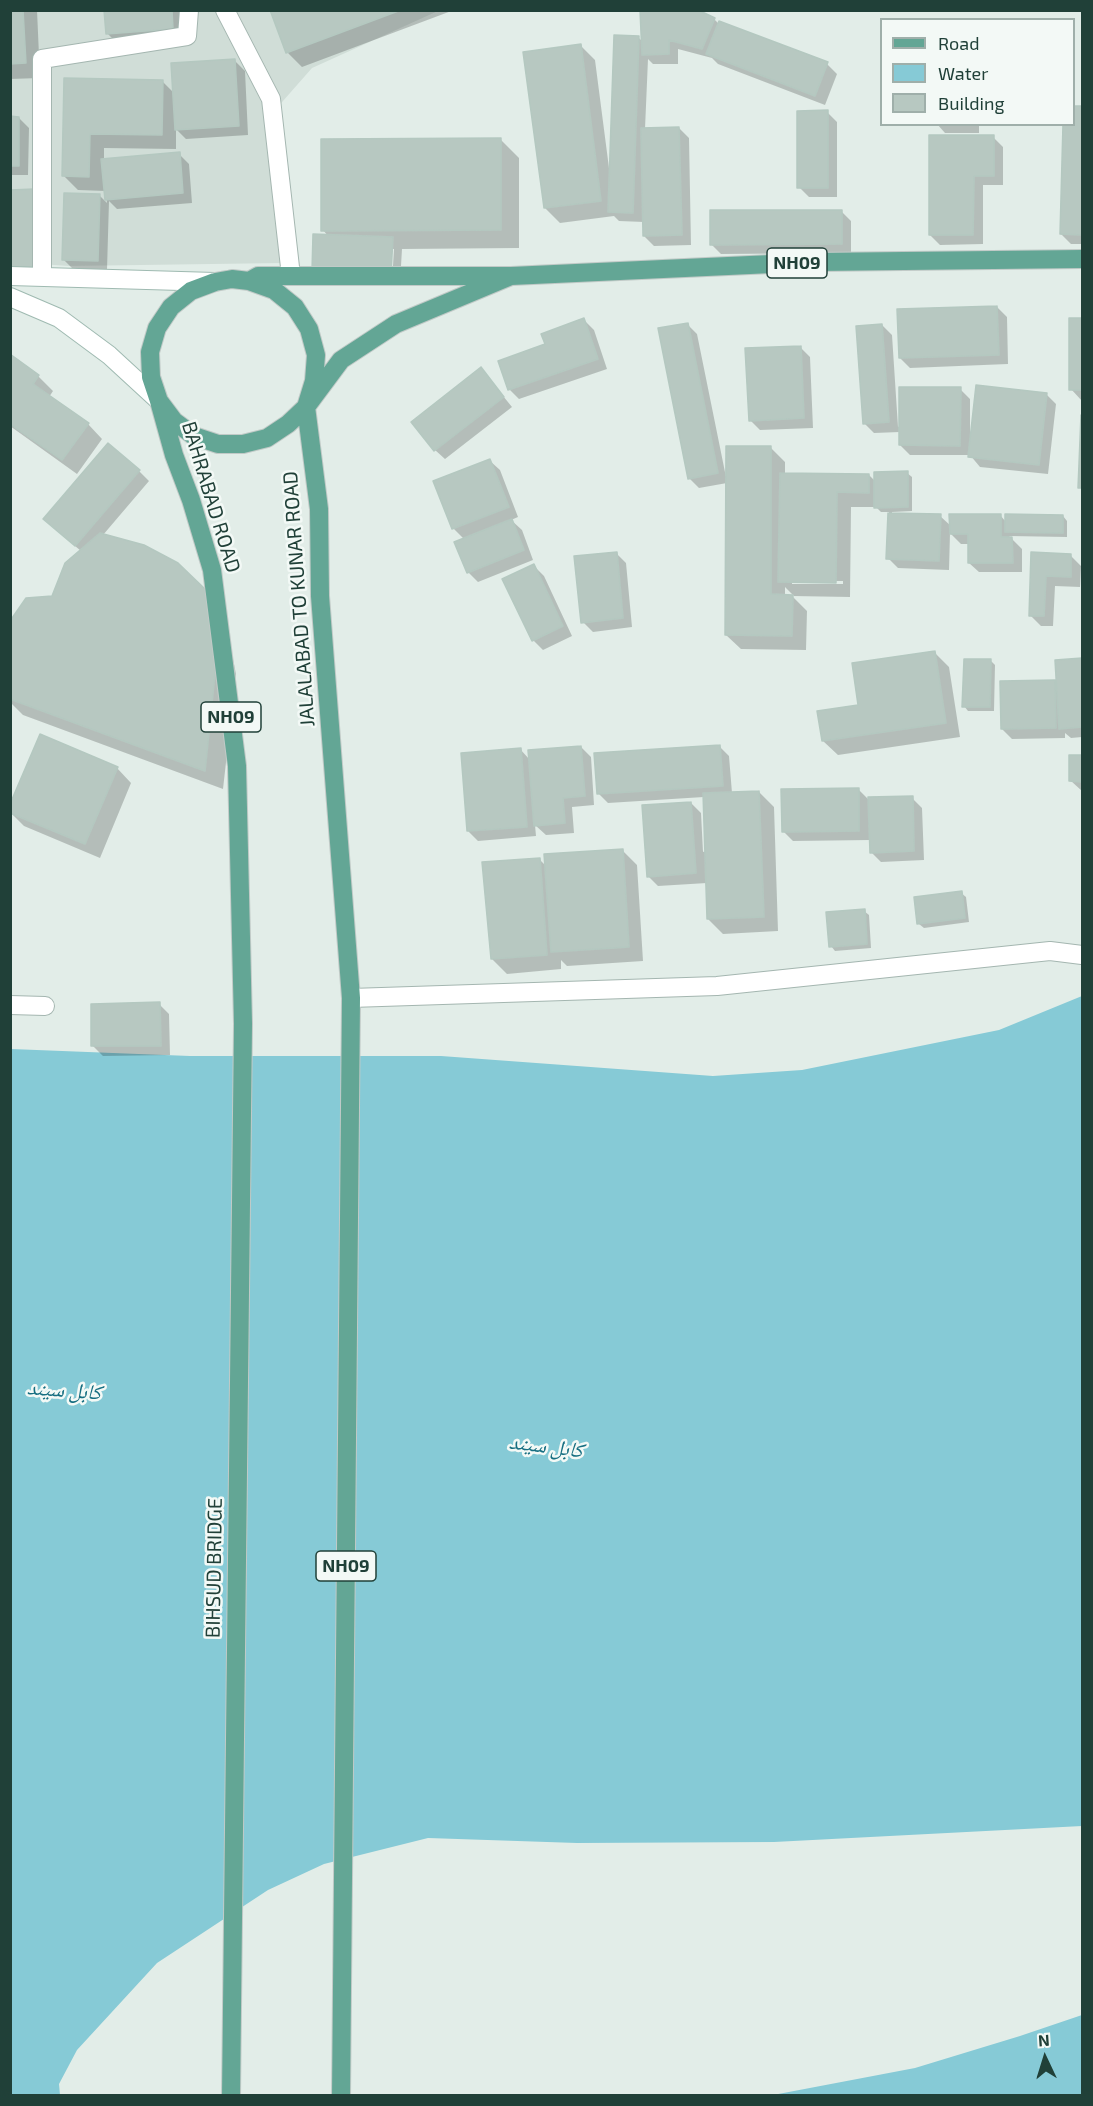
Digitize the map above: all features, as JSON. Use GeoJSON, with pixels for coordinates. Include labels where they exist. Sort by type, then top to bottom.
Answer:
{"type":"FeatureCollection","features":[{"type":"Feature","properties":{"kind":"main road","name":"NH09"},"geometry":{"type":"LineString","coordinates":[[249,281],[258,276],[511,276],[815,262],[1083,259]]}},
{"type":"Feature","properties":{"kind":"main road","name":"NH09"},"geometry":{"type":"LineString","coordinates":[[306,407],[314,381],[316,355],[309,329],[294,307],[274,290],[249,281],[232,279],[215,282],[191,291],[171,307],[157,328],[150,352],[150,369],[159,401],[174,421],[194,436],[218,444],[243,444],[267,438],[288,424],[306,407],[341,360],[396,324],[511,276]]}},
{"type":"Feature","properties":{"kind":"main road","name":"BAHRABAD ROAD"},"geometry":{"type":"LineString","coordinates":[[159,401],[214,582],[237,766],[241,1041]]}},
{"type":"Feature","properties":{"kind":"main road","name":"JALALABAD TO KUNAR ROAD"},"geometry":{"type":"LineString","coordinates":[[306,407],[319,509],[321,596],[351,998],[341,2096]]}},
{"type":"Feature","properties":{"kind":"main road","name":"BIHSUD BRIDGE"},"geometry":{"type":"LineString","coordinates":[[231,2096],[241,1041]]}},
{"type":"Feature","properties":{"kind":"street"},"geometry":{"type":"LineString","coordinates":[[42,276],[42,59],[187,36],[189,10]]}},
{"type":"Feature","properties":{"kind":"street"},"geometry":{"type":"LineString","coordinates":[[225,10],[271,99],[291,276]]}},
{"type":"Feature","properties":{"kind":"street"},"geometry":{"type":"LineString","coordinates":[[10,276],[215,282]]}},
{"type":"Feature","properties":{"kind":"street"},"geometry":{"type":"LineString","coordinates":[[10,297],[59,318],[109,355],[159,401]]}},
{"type":"Feature","properties":{"kind":"street"},"geometry":{"type":"LineString","coordinates":[[351,998],[717,986],[1050,951],[1083,955]]}},
{"type":"Feature","properties":{"kind":"street"},"geometry":{"type":"LineString","coordinates":[[10,1005],[45,1006]]}},
{"type":"Feature","properties":{"kind":"shaded area"},"geometry":{"type":"Polygon","coordinates":[[[10,11],[438,11],[312,68],[268,118],[283,263],[69,266],[11,262],[10,11]]]}},
{"type":"Feature","properties":{"kind":"water","name":"کابل سيند"},"geometry":{"type":"Polygon","coordinates":[[[1082,996],[1082,1826],[774,1842],[577,1843],[428,1838],[324,1864],[268,1890],[157,1963],[77,2050],[59,2084],[60,2095],[11,2096],[11,1049],[190,1056],[441,1056],[713,1076],[802,1070],[999,1030],[1082,996]]]}},
{"type":"Feature","properties":{"kind":"water"},"geometry":{"type":"Polygon","coordinates":[[[1082,2015],[1082,2095],[773,2095],[915,2068],[1082,2015]]]}},
{"type":"Feature","properties":{"kind":"building"},"geometry":{"type":"Polygon","coordinates":[[[10,10],[23,10],[26,63],[10,64],[10,10]]]}},
{"type":"Feature","properties":{"kind":"building"},"geometry":{"type":"Polygon","coordinates":[[[104,10],[172,10],[173,29],[106,34],[104,10]]]}},
{"type":"Feature","properties":{"kind":"building"},"geometry":{"type":"Polygon","coordinates":[[[270,10],[401,10],[286,53],[270,10]]]}},
{"type":"Feature","properties":{"kind":"building"},"geometry":{"type":"Polygon","coordinates":[[[640,10],[698,10],[715,18],[702,49],[669,40],[669,54],[642,55],[640,10]]]}},
{"type":"Feature","properties":{"kind":"building"},"geometry":{"type":"Polygon","coordinates":[[[719,21],[828,62],[815,96],[706,54],[719,21]]]}},
{"type":"Feature","properties":{"kind":"building"},"geometry":{"type":"Polygon","coordinates":[[[614,35],[639,36],[633,213],[608,212],[614,35]]]}},
{"type":"Feature","properties":{"kind":"building"},"geometry":{"type":"Polygon","coordinates":[[[581,44],[601,201],[544,208],[523,52],[581,44]]]}},
{"type":"Feature","properties":{"kind":"building"},"geometry":{"type":"Polygon","coordinates":[[[235,59],[239,126],[175,130],[171,63],[235,59]]]}},
{"type":"Feature","properties":{"kind":"building"},"geometry":{"type":"Polygon","coordinates":[[[64,78],[163,80],[162,135],[90,134],[89,177],[62,176],[64,78]]]}},
{"type":"Feature","properties":{"kind":"building"},"geometry":{"type":"Polygon","coordinates":[[[1075,106],[1082,106],[1082,235],[1060,234],[1063,126],[1075,126],[1075,106]]]}},
{"type":"Feature","properties":{"kind":"building"},"geometry":{"type":"Polygon","coordinates":[[[828,110],[828,188],[797,188],[797,111],[828,110]]]}},
{"type":"Feature","properties":{"kind":"building"},"geometry":{"type":"Polygon","coordinates":[[[10,116],[19,117],[19,166],[10,166],[10,116]]]}},
{"type":"Feature","properties":{"kind":"building"},"geometry":{"type":"Polygon","coordinates":[[[679,127],[682,235],[643,236],[641,128],[679,127]]]}},
{"type":"Feature","properties":{"kind":"building"},"geometry":{"type":"Polygon","coordinates":[[[929,135],[994,135],[994,176],[974,176],[973,235],[929,235],[929,135]]]}},
{"type":"Feature","properties":{"kind":"building"},"geometry":{"type":"Polygon","coordinates":[[[501,138],[501,230],[321,231],[321,139],[501,138]]]}},
{"type":"Feature","properties":{"kind":"building"},"geometry":{"type":"Polygon","coordinates":[[[180,152],[183,193],[105,200],[101,159],[180,152]]]}},
{"type":"Feature","properties":{"kind":"building"},"geometry":{"type":"Polygon","coordinates":[[[34,189],[35,270],[10,271],[10,190],[34,189]]]}},
{"type":"Feature","properties":{"kind":"building"},"geometry":{"type":"Polygon","coordinates":[[[64,193],[100,194],[98,261],[62,260],[64,193]]]}},
{"type":"Feature","properties":{"kind":"building"},"geometry":{"type":"Polygon","coordinates":[[[710,210],[842,210],[842,244],[710,245],[710,210]]]}},
{"type":"Feature","properties":{"kind":"building"},"geometry":{"type":"Polygon","coordinates":[[[313,234],[393,237],[391,274],[312,271],[313,234]]]}},
{"type":"Feature","properties":{"kind":"building"},"geometry":{"type":"Polygon","coordinates":[[[997,306],[999,355],[899,358],[897,309],[997,306]]]}},
{"type":"Feature","properties":{"kind":"building"},"geometry":{"type":"Polygon","coordinates":[[[584,318],[598,359],[508,390],[498,361],[545,344],[541,334],[584,318]]]}},
{"type":"Feature","properties":{"kind":"building"},"geometry":{"type":"Polygon","coordinates":[[[1069,318],[1082,318],[1082,390],[1069,390],[1069,318]]]}},
{"type":"Feature","properties":{"kind":"building"},"geometry":{"type":"Polygon","coordinates":[[[688,323],[718,473],[688,479],[658,328],[688,323]]]}},
{"type":"Feature","properties":{"kind":"building"},"geometry":{"type":"Polygon","coordinates":[[[882,324],[889,422],[863,424],[856,326],[882,324]]]}},
{"type":"Feature","properties":{"kind":"building"},"geometry":{"type":"Polygon","coordinates":[[[801,346],[804,418],[749,421],[745,348],[801,346]]]}},
{"type":"Feature","properties":{"kind":"building"},"geometry":{"type":"Polygon","coordinates":[[[10,354],[39,375],[33,384],[89,423],[62,460],[10,424],[10,354]]]}},
{"type":"Feature","properties":{"kind":"building"},"geometry":{"type":"Polygon","coordinates":[[[481,367],[504,397],[434,451],[411,422],[481,367]]]}},
{"type":"Feature","properties":{"kind":"building"},"geometry":{"type":"Polygon","coordinates":[[[976,385],[1047,393],[1039,465],[968,457],[976,385]]]}},
{"type":"Feature","properties":{"kind":"building"},"geometry":{"type":"Polygon","coordinates":[[[899,387],[961,387],[960,446],[899,445],[899,387]]]}},
{"type":"Feature","properties":{"kind":"building"},"geometry":{"type":"Polygon","coordinates":[[[1081,415],[1082,488],[1078,488],[1081,415]]]}},
{"type":"Feature","properties":{"kind":"building"},"geometry":{"type":"Polygon","coordinates":[[[108,443],[140,470],[75,546],[43,519],[108,443]]]}},
{"type":"Feature","properties":{"kind":"building"},"geometry":{"type":"Polygon","coordinates":[[[726,446],[771,446],[771,594],[793,595],[792,636],[725,635],[726,446]]]}},
{"type":"Feature","properties":{"kind":"building"},"geometry":{"type":"Polygon","coordinates":[[[490,459],[509,507],[452,529],[433,481],[490,459]]]}},
{"type":"Feature","properties":{"kind":"building"},"geometry":{"type":"Polygon","coordinates":[[[908,471],[908,507],[874,508],[874,472],[908,471]]]}},
{"type":"Feature","properties":{"kind":"building"},"geometry":{"type":"Polygon","coordinates":[[[780,473],[869,474],[869,493],[837,492],[836,583],[778,582],[780,473]]]}},
{"type":"Feature","properties":{"kind":"building"},"geometry":{"type":"Polygon","coordinates":[[[888,513],[941,514],[939,561],[886,559],[888,513]]]}},
{"type":"Feature","properties":{"kind":"building"},"geometry":{"type":"Polygon","coordinates":[[[949,514],[1001,514],[1001,537],[1012,537],[1013,563],[968,563],[968,534],[950,534],[949,514]]]}},
{"type":"Feature","properties":{"kind":"building"},"geometry":{"type":"Polygon","coordinates":[[[1005,514],[1063,515],[1063,533],[1005,532],[1005,514]]]}},
{"type":"Feature","properties":{"kind":"building"},"geometry":{"type":"Polygon","coordinates":[[[512,519],[524,550],[467,573],[454,542],[512,519]]]}},
{"type":"Feature","properties":{"kind":"building"},"geometry":{"type":"Polygon","coordinates":[[[100,533],[144,545],[178,563],[205,589],[217,654],[205,771],[10,699],[10,621],[26,598],[52,596],[65,563],[100,533]]]}},
{"type":"Feature","properties":{"kind":"building"},"geometry":{"type":"Polygon","coordinates":[[[617,552],[623,618],[581,623],[574,556],[617,552]]]}},
{"type":"Feature","properties":{"kind":"building"},"geometry":{"type":"Polygon","coordinates":[[[1031,552],[1071,554],[1071,577],[1046,576],[1044,616],[1029,616],[1031,552]]]}},
{"type":"Feature","properties":{"kind":"building"},"geometry":{"type":"Polygon","coordinates":[[[534,564],[563,626],[532,641],[502,579],[534,564]]]}},
{"type":"Feature","properties":{"kind":"building"},"geometry":{"type":"Polygon","coordinates":[[[935,651],[946,723],[822,741],[817,711],[858,705],[852,663],[935,651]]]}},
{"type":"Feature","properties":{"kind":"building"},"geometry":{"type":"Polygon","coordinates":[[[1082,658],[1082,727],[1059,729],[1055,660],[1082,658]]]}},
{"type":"Feature","properties":{"kind":"building"},"geometry":{"type":"Polygon","coordinates":[[[964,659],[991,659],[990,707],[962,707],[964,659]]]}},
{"type":"Feature","properties":{"kind":"building"},"geometry":{"type":"Polygon","coordinates":[[[1055,680],[1056,728],[1001,729],[1000,681],[1055,680]]]}},
{"type":"Feature","properties":{"kind":"building"},"geometry":{"type":"Polygon","coordinates":[[[40,734],[118,767],[85,844],[10,813],[10,804],[40,734]]]}},
{"type":"Feature","properties":{"kind":"building"},"geometry":{"type":"Polygon","coordinates":[[[720,745],[723,786],[597,794],[594,753],[720,745]]]}},
{"type":"Feature","properties":{"kind":"building"},"geometry":{"type":"Polygon","coordinates":[[[581,746],[585,796],[563,798],[565,823],[534,826],[528,750],[581,746]]]}},
{"type":"Feature","properties":{"kind":"building"},"geometry":{"type":"Polygon","coordinates":[[[521,748],[527,827],[467,831],[461,753],[521,748]]]}},
{"type":"Feature","properties":{"kind":"building"},"geometry":{"type":"Polygon","coordinates":[[[1069,755],[1082,755],[1082,782],[1069,781],[1069,755]]]}},
{"type":"Feature","properties":{"kind":"building"},"geometry":{"type":"Polygon","coordinates":[[[859,788],[859,831],[782,832],[781,789],[859,788]]]}},
{"type":"Feature","properties":{"kind":"building"},"geometry":{"type":"Polygon","coordinates":[[[759,791],[764,917],[707,919],[703,793],[759,791]]]}},
{"type":"Feature","properties":{"kind":"building"},"geometry":{"type":"Polygon","coordinates":[[[913,796],[914,851],[870,853],[868,797],[913,796]]]}},
{"type":"Feature","properties":{"kind":"building"},"geometry":{"type":"Polygon","coordinates":[[[691,802],[696,873],[647,877],[642,805],[691,802]]]}},
{"type":"Feature","properties":{"kind":"building"},"geometry":{"type":"Polygon","coordinates":[[[623,849],[629,947],[551,952],[544,854],[623,849]]]}},
{"type":"Feature","properties":{"kind":"building"},"geometry":{"type":"Polygon","coordinates":[[[540,858],[547,955],[491,959],[482,862],[540,858]]]}},
{"type":"Feature","properties":{"kind":"building"},"geometry":{"type":"Polygon","coordinates":[[[962,891],[965,918],[917,924],[914,897],[962,891]]]}},
{"type":"Feature","properties":{"kind":"building"},"geometry":{"type":"Polygon","coordinates":[[[865,909],[867,944],[829,947],[826,912],[865,909]]]}},
{"type":"Feature","properties":{"kind":"building"},"geometry":{"type":"Polygon","coordinates":[[[160,1002],[161,1046],[91,1046],[91,1004],[160,1002]]]}}]}
